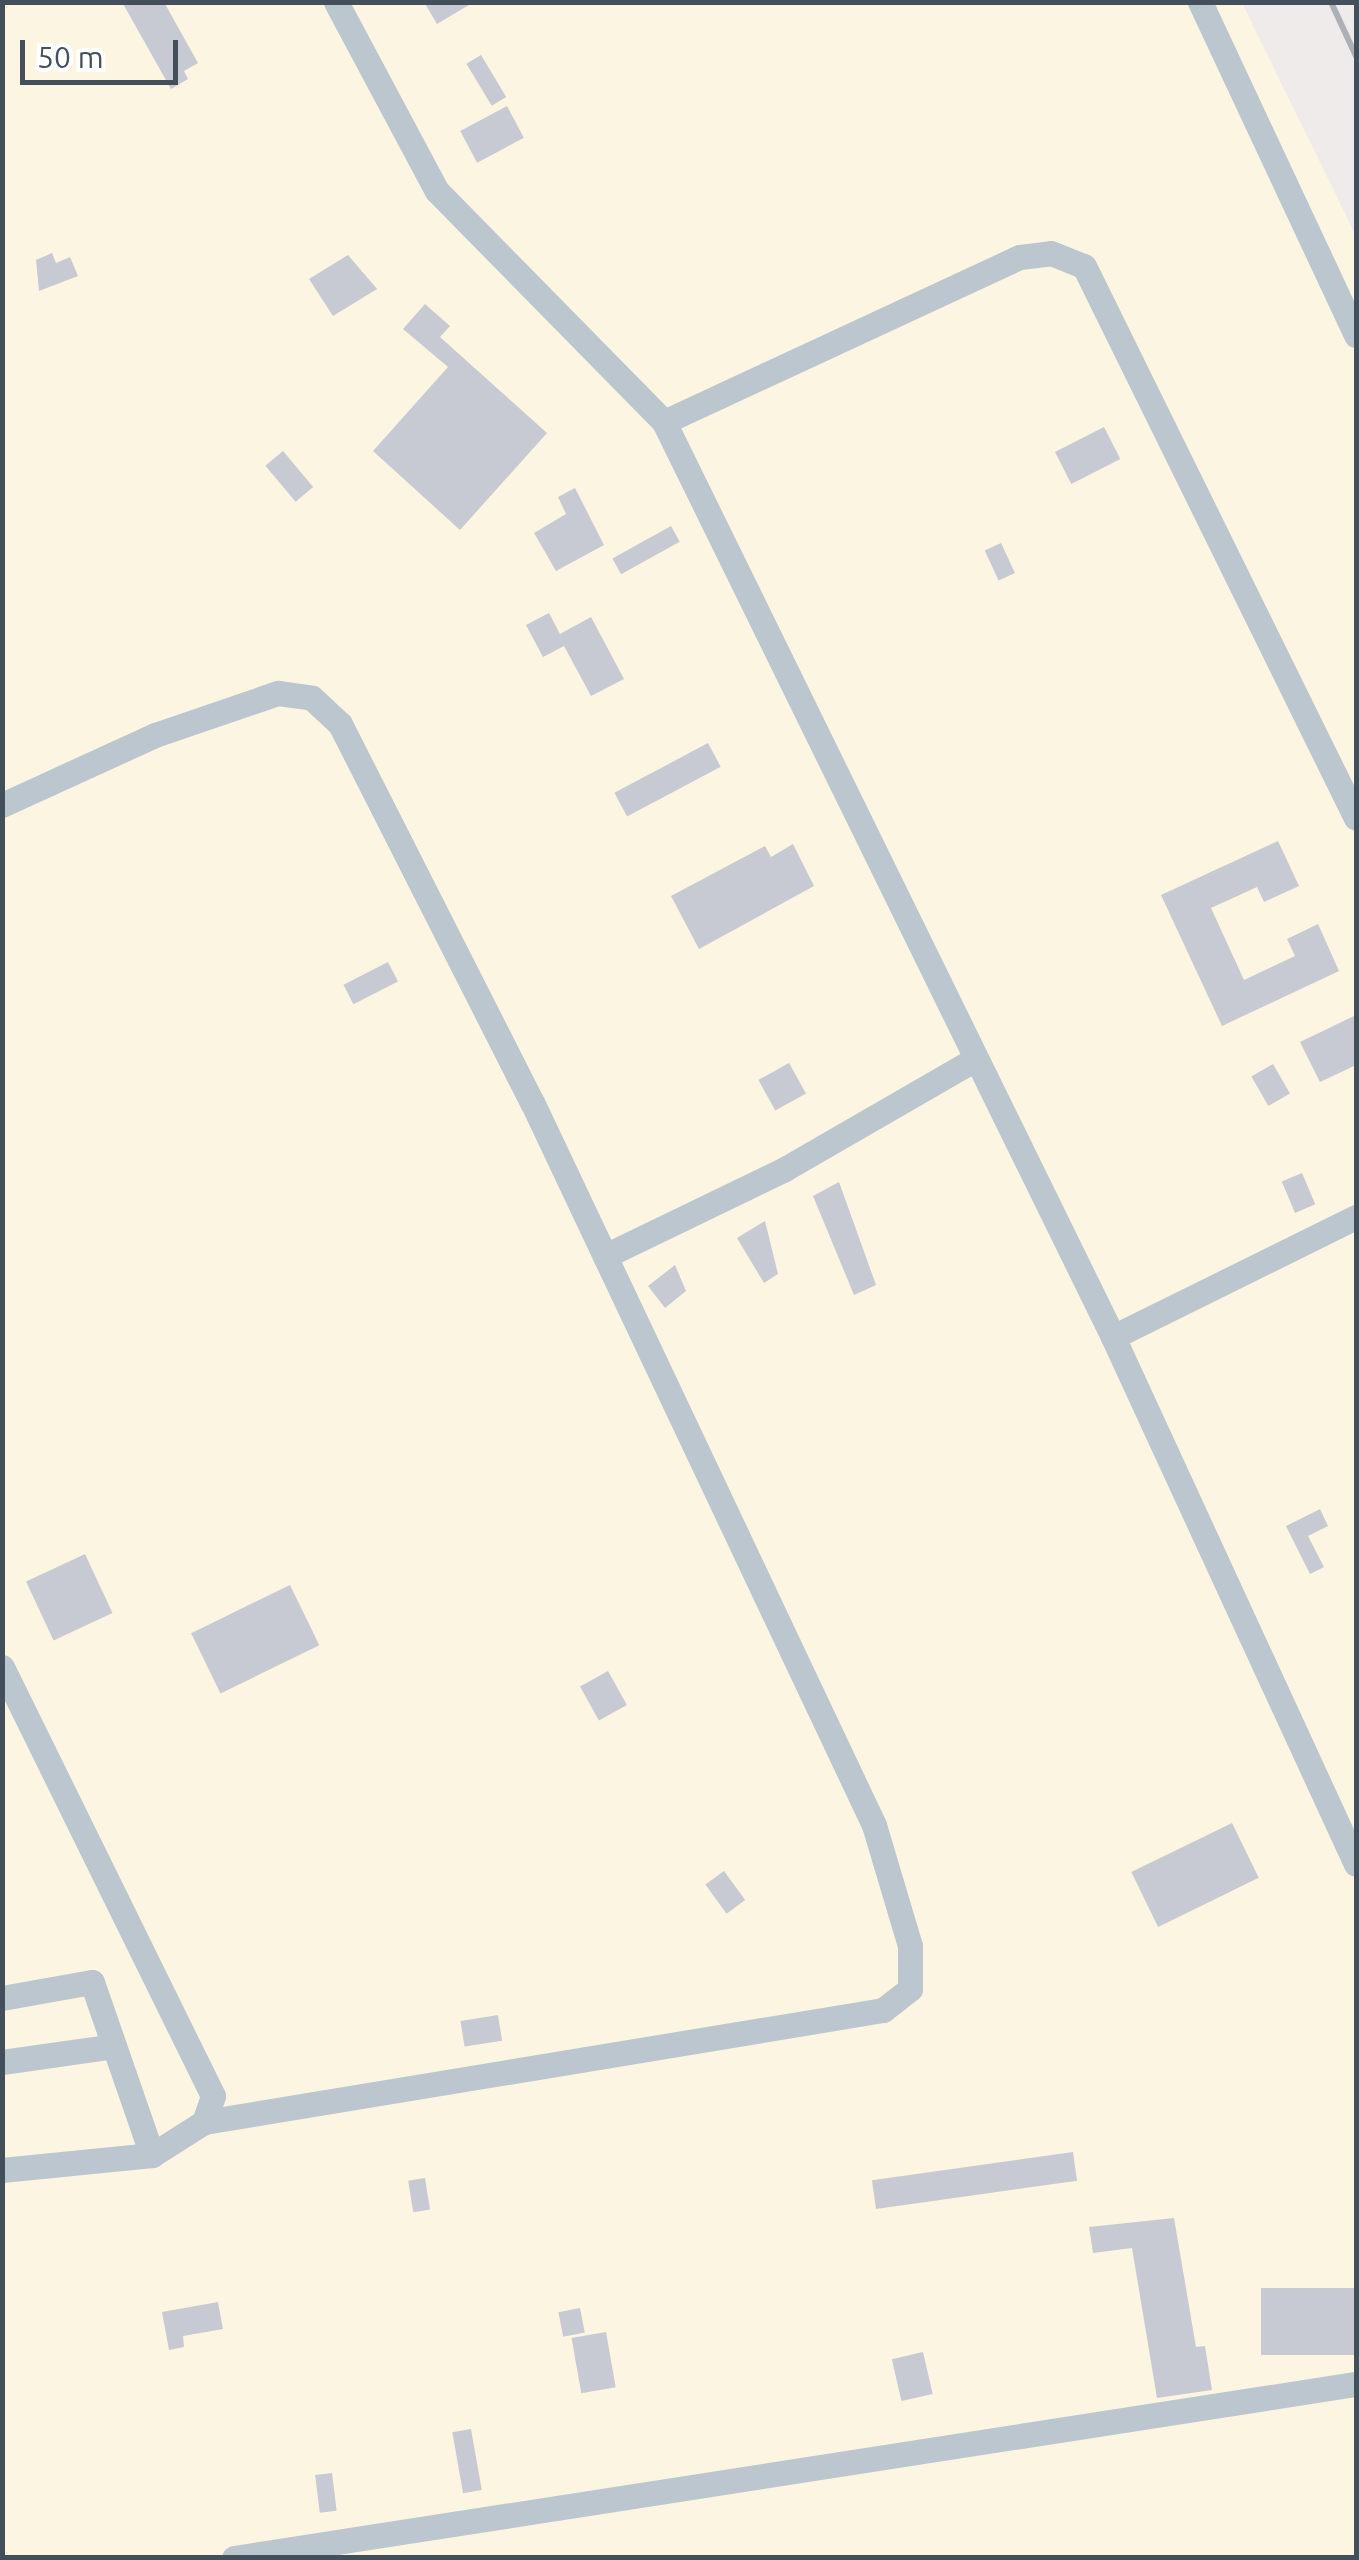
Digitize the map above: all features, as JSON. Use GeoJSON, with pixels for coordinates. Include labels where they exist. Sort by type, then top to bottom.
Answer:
{"type":"FeatureCollection","features":[{"type":"Feature","properties":{"kind":"street"},"geometry":{"type":"LineString","coordinates":[[336,2],[436,191],[664,422],[972,1061],[1113,1337],[1356,1864]]}},
{"type":"Feature","properties":{"kind":"street"},"geometry":{"type":"LineString","coordinates":[[1200,2],[1356,335]]}},
{"type":"Feature","properties":{"kind":"street"},"geometry":{"type":"LineString","coordinates":[[664,422],[1020,257],[1050,253],[1084,266],[1356,818]]}},
{"type":"Feature","properties":{"kind":"street"},"geometry":{"type":"LineString","coordinates":[[2,805],[235,706],[278,693],[312,698],[340,724],[375,783],[605,1256],[874,1825],[910,1946],[910,1989],[883,2010],[204,2122],[152,2155],[2,2170]]}},
{"type":"Feature","properties":{"kind":"street"},"geometry":{"type":"LineString","coordinates":[[605,1256],[783,1170],[972,1061]]}},
{"type":"Feature","properties":{"kind":"street"},"geometry":{"type":"LineString","coordinates":[[1113,1337],[1356,1217]]}},
{"type":"Feature","properties":{"kind":"street"},"geometry":{"type":"LineString","coordinates":[[2,1667],[193,2042],[213,2096],[204,2122]]}},
{"type":"Feature","properties":{"kind":"street"},"geometry":{"type":"LineString","coordinates":[[2,1998],[92,1982],[152,2155]]}},
{"type":"Feature","properties":{"kind":"street"},"geometry":{"type":"LineString","coordinates":[[2,2062],[114,2046]]}},
{"type":"Feature","properties":{"kind":"street"},"geometry":{"type":"LineString","coordinates":[[234,2558],[1356,2384]]}},
{"type":"Feature","properties":{"kind":"shaded area"},"geometry":{"type":"Polygon","coordinates":[[[3,3],[1242,3],[1356,236],[1356,2557],[3,2558],[3,3]]]}},
{"type":"Feature","properties":{"kind":"building"},"geometry":{"type":"Polygon","coordinates":[[[122,2],[164,2],[198,63],[184,71],[188,79],[171,89],[122,2]]]}},
{"type":"Feature","properties":{"kind":"building"},"geometry":{"type":"Polygon","coordinates":[[[424,2],[474,2],[437,24],[424,2]]]}},
{"type":"Feature","properties":{"kind":"building"},"geometry":{"type":"Polygon","coordinates":[[[481,55],[506,97],[492,106],[466,64],[481,55]]]}},
{"type":"Feature","properties":{"kind":"building"},"geometry":{"type":"Polygon","coordinates":[[[507,106],[524,138],[477,163],[460,131],[507,106]]]}},
{"type":"Feature","properties":{"kind":"building"},"geometry":{"type":"Polygon","coordinates":[[[52,253],[56,263],[70,257],[78,276],[39,291],[36,260],[52,253]]]}},
{"type":"Feature","properties":{"kind":"building"},"geometry":{"type":"Polygon","coordinates":[[[348,255],[377,289],[333,316],[309,279],[348,255]]]}},
{"type":"Feature","properties":{"kind":"building"},"geometry":{"type":"Polygon","coordinates":[[[425,304],[450,326],[440,337],[547,433],[460,530],[373,451],[448,367],[403,329],[425,304]]]}},
{"type":"Feature","properties":{"kind":"building"},"geometry":{"type":"Polygon","coordinates":[[[1104,427],[1120,459],[1071,484],[1055,452],[1104,427]]]}},
{"type":"Feature","properties":{"kind":"building"},"geometry":{"type":"Polygon","coordinates":[[[283,451],[313,487],[296,502],[265,466],[283,451]]]}},
{"type":"Feature","properties":{"kind":"building"},"geometry":{"type":"Polygon","coordinates":[[[575,488],[604,545],[556,571],[534,533],[566,514],[558,497],[575,488]]]}},
{"type":"Feature","properties":{"kind":"building"},"geometry":{"type":"Polygon","coordinates":[[[671,526],[680,542],[621,574],[612,558],[671,526]]]}},
{"type":"Feature","properties":{"kind":"building"},"geometry":{"type":"Polygon","coordinates":[[[1001,543],[1015,573],[999,581],[985,551],[1001,543]]]}},
{"type":"Feature","properties":{"kind":"building"},"geometry":{"type":"Polygon","coordinates":[[[549,613],[560,634],[591,617],[624,679],[591,696],[564,646],[543,657],[526,625],[549,613]]]}},
{"type":"Feature","properties":{"kind":"building"},"geometry":{"type":"Polygon","coordinates":[[[708,743],[721,767],[627,817],[614,793],[708,743]]]}},
{"type":"Feature","properties":{"kind":"building"},"geometry":{"type":"Polygon","coordinates":[[[1278,841],[1299,886],[1264,902],[1257,887],[1211,908],[1244,980],[1295,956],[1287,939],[1318,924],[1339,971],[1222,1026],[1161,895],[1278,841]]]}},
{"type":"Feature","properties":{"kind":"building"},"geometry":{"type":"Polygon","coordinates":[[[793,844],[814,886],[699,949],[671,896],[765,846],[771,857],[793,844]]]}},
{"type":"Feature","properties":{"kind":"building"},"geometry":{"type":"Polygon","coordinates":[[[388,962],[398,982],[353,1004],[343,985],[388,962]]]}},
{"type":"Feature","properties":{"kind":"building"},"geometry":{"type":"Polygon","coordinates":[[[1356,1015],[1356,1065],[1320,1082],[1300,1042],[1356,1015]]]}},
{"type":"Feature","properties":{"kind":"building"},"geometry":{"type":"Polygon","coordinates":[[[789,1063],[806,1094],[775,1111],[758,1080],[789,1063]]]}},
{"type":"Feature","properties":{"kind":"building"},"geometry":{"type":"Polygon","coordinates":[[[1273,1064],[1290,1093],[1268,1106],[1251,1076],[1273,1064]]]}},
{"type":"Feature","properties":{"kind":"building"},"geometry":{"type":"Polygon","coordinates":[[[1302,1173],[1315,1204],[1295,1213],[1282,1182],[1302,1173]]]}},
{"type":"Feature","properties":{"kind":"building"},"geometry":{"type":"Polygon","coordinates":[[[839,1182],[876,1285],[854,1295],[813,1196],[839,1182]]]}},
{"type":"Feature","properties":{"kind":"building"},"geometry":{"type":"Polygon","coordinates":[[[765,1221],[778,1274],[764,1283],[737,1238],[765,1221]]]}},
{"type":"Feature","properties":{"kind":"building"},"geometry":{"type":"Polygon","coordinates":[[[675,1265],[686,1291],[665,1308],[648,1286],[675,1265]]]}},
{"type":"Feature","properties":{"kind":"building"},"geometry":{"type":"Polygon","coordinates":[[[1320,1509],[1328,1526],[1308,1536],[1324,1567],[1310,1574],[1286,1526],[1320,1509]]]}},
{"type":"Feature","properties":{"kind":"building"},"geometry":{"type":"Polygon","coordinates":[[[85,1554],[112,1613],[54,1640],[26,1581],[85,1554]]]}},
{"type":"Feature","properties":{"kind":"building"},"geometry":{"type":"Polygon","coordinates":[[[290,1585],[319,1645],[221,1693],[191,1633],[290,1585]]]}},
{"type":"Feature","properties":{"kind":"building"},"geometry":{"type":"Polygon","coordinates":[[[608,1671],[627,1705],[599,1721],[580,1687],[608,1671]]]}},
{"type":"Feature","properties":{"kind":"building"},"geometry":{"type":"Polygon","coordinates":[[[1232,1823],[1259,1878],[1158,1927],[1131,1872],[1232,1823]]]}},
{"type":"Feature","properties":{"kind":"building"},"geometry":{"type":"Polygon","coordinates":[[[724,1871],[745,1900],[727,1914],[705,1885],[724,1871]]]}},
{"type":"Feature","properties":{"kind":"building"},"geometry":{"type":"Polygon","coordinates":[[[498,2015],[502,2041],[465,2047],[460,2021],[498,2015]]]}},
{"type":"Feature","properties":{"kind":"building"},"geometry":{"type":"Polygon","coordinates":[[[1073,2152],[1077,2181],[876,2209],[872,2180],[1073,2152]]]}},
{"type":"Feature","properties":{"kind":"building"},"geometry":{"type":"Polygon","coordinates":[[[425,2178],[430,2210],[413,2212],[408,2181],[425,2178]]]}},
{"type":"Feature","properties":{"kind":"building"},"geometry":{"type":"Polygon","coordinates":[[[1174,2218],[1196,2347],[1205,2346],[1212,2390],[1157,2398],[1132,2248],[1093,2253],[1089,2227],[1174,2218]]]}},
{"type":"Feature","properties":{"kind":"building"},"geometry":{"type":"Polygon","coordinates":[[[1261,2288],[1356,2288],[1356,2355],[1261,2355],[1261,2288]]]}},
{"type":"Feature","properties":{"kind":"building"},"geometry":{"type":"Polygon","coordinates":[[[218,2302],[223,2329],[183,2336],[184,2347],[169,2350],[162,2312],[218,2302]]]}},
{"type":"Feature","properties":{"kind":"building"},"geometry":{"type":"Polygon","coordinates":[[[580,2308],[585,2333],[563,2337],[558,2312],[580,2308]]]}},
{"type":"Feature","properties":{"kind":"building"},"geometry":{"type":"Polygon","coordinates":[[[606,2332],[616,2387],[581,2393],[572,2338],[606,2332]]]}},
{"type":"Feature","properties":{"kind":"building"},"geometry":{"type":"Polygon","coordinates":[[[923,2352],[933,2394],[901,2401],[892,2359],[923,2352]]]}},
{"type":"Feature","properties":{"kind":"building"},"geometry":{"type":"Polygon","coordinates":[[[471,2429],[482,2490],[463,2493],[452,2432],[471,2429]]]}},
{"type":"Feature","properties":{"kind":"building"},"geometry":{"type":"Polygon","coordinates":[[[332,2473],[337,2511],[320,2513],[315,2475],[332,2473]]]}},
{"type":"Feature","properties":{"kind":"railway"},"geometry":{"type":"LineString","coordinates":[[1331,2],[1356,56]]}}]}
